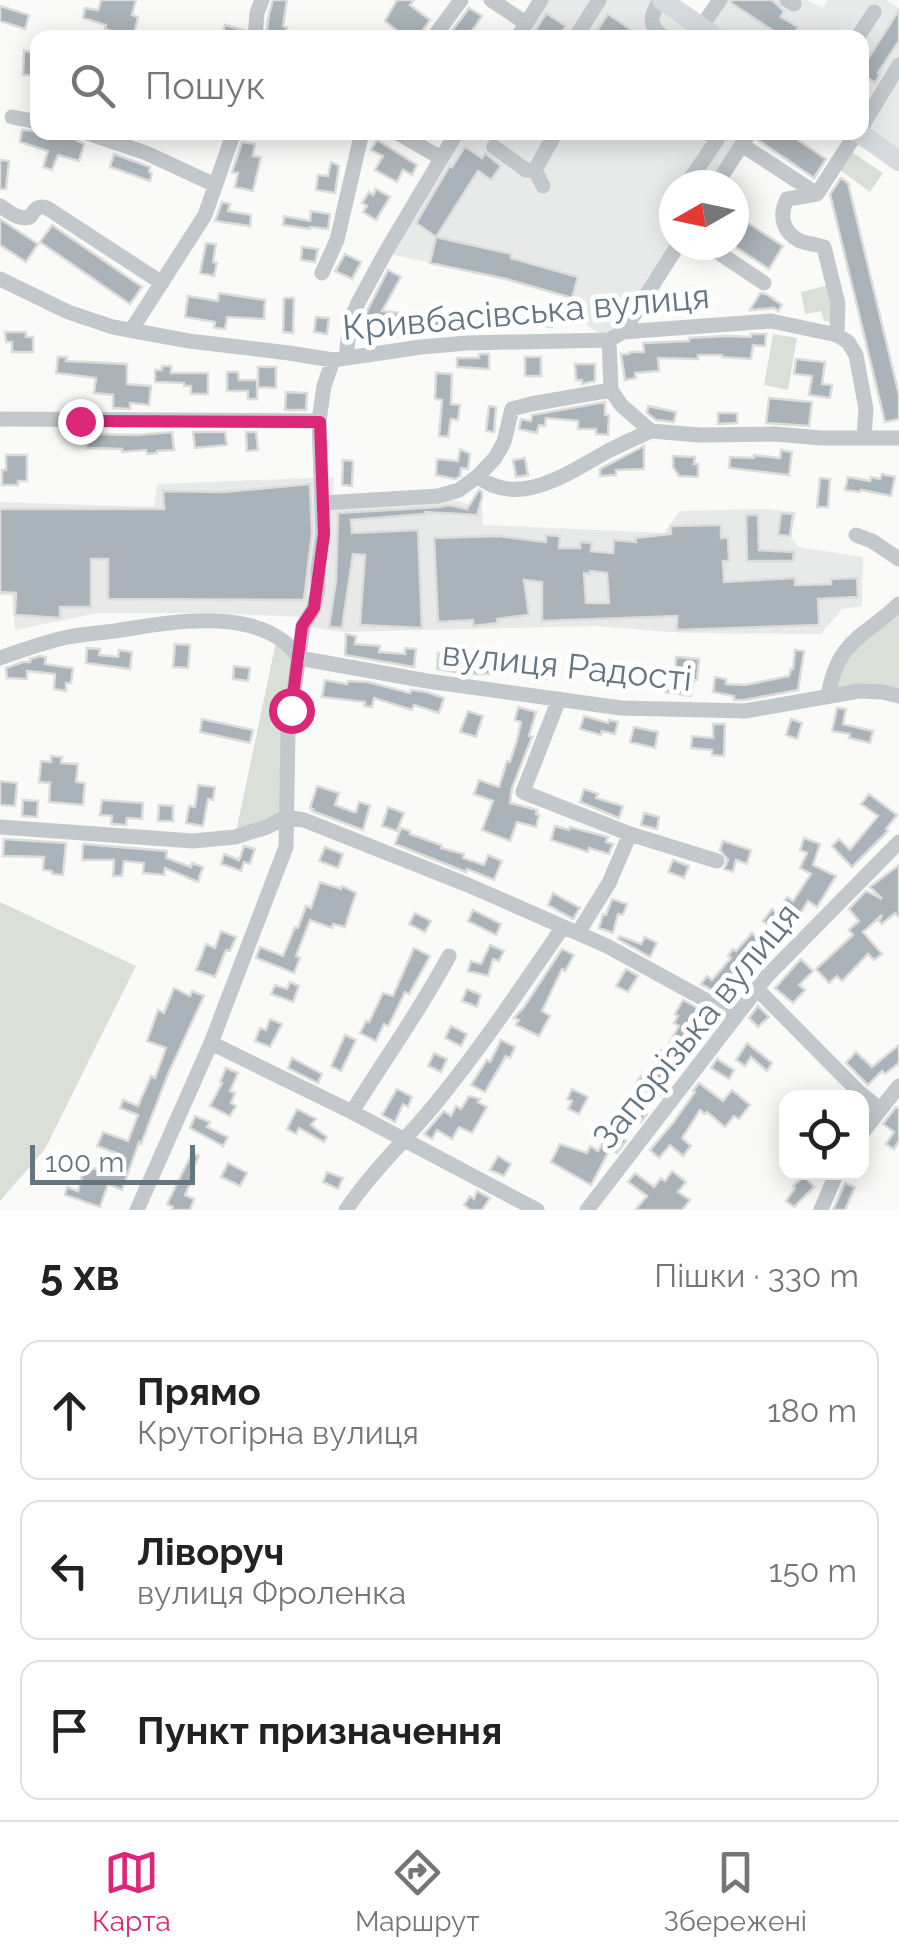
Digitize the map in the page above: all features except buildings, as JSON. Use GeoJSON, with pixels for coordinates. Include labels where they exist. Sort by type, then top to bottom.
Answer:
{"type":"FeatureCollection","features":[{"type":"Feature","properties":{"kind":"main road"},"geometry":{"type":"LineString","coordinates":[[658,4],[704,30]]}},
{"type":"Feature","properties":{"kind":"main road"},"geometry":{"type":"LineString","coordinates":[[869,140],[899,161]]}},
{"type":"Feature","properties":{"kind":"street"},"geometry":{"type":"LineString","coordinates":[[257,30],[262,0]]}},
{"type":"Feature","properties":{"kind":"street"},"geometry":{"type":"LineString","coordinates":[[440,30],[461,0]]}},
{"type":"Feature","properties":{"kind":"street"},"geometry":{"type":"LineString","coordinates":[[491,0],[521,30],[541,0]]}},
{"type":"Feature","properties":{"kind":"street"},"geometry":{"type":"LineString","coordinates":[[579,30],[599,0]]}},
{"type":"Feature","properties":{"kind":"street"},"geometry":{"type":"LineString","coordinates":[[636,0],[658,4],[652,24],[655,30]]}},
{"type":"Feature","properties":{"kind":"street"},"geometry":{"type":"LineString","coordinates":[[714,30],[720,0]]}},
{"type":"Feature","properties":{"kind":"street"},"geometry":{"type":"LineString","coordinates":[[862,30],[874,12]]}},
{"type":"Feature","properties":{"kind":"street"},"geometry":{"type":"LineString","coordinates":[[869,114],[899,65]]}},
{"type":"Feature","properties":{"kind":"street"},"geometry":{"type":"LineString","coordinates":[[12,117],[30,120]]}},
{"type":"Feature","properties":{"kind":"street"},"geometry":{"type":"LineString","coordinates":[[108,140],[215,185]]}},
{"type":"Feature","properties":{"kind":"street"},"geometry":{"type":"LineString","coordinates":[[132,329],[199,226],[231,140]]}},
{"type":"Feature","properties":{"kind":"street"},"geometry":{"type":"LineString","coordinates":[[322,272],[338,240],[360,140]]}},
{"type":"Feature","properties":{"kind":"street"},"geometry":{"type":"LineString","coordinates":[[410,140],[441,158]]}},
{"type":"Feature","properties":{"kind":"street"},"geometry":{"type":"LineString","coordinates":[[137,1210],[211,1044],[288,838],[288,734],[302,626],[314,608],[324,534],[320,422],[324,386],[340,359],[358,303],[452,140]]}},
{"type":"Feature","properties":{"kind":"street"},"geometry":{"type":"LineString","coordinates":[[534,170],[551,140]]}},
{"type":"Feature","properties":{"kind":"street"},"geometry":{"type":"LineString","coordinates":[[696,170],[717,140]]}},
{"type":"Feature","properties":{"kind":"street"},"geometry":{"type":"LineString","coordinates":[[726,170],[745,140]]}},
{"type":"Feature","properties":{"kind":"street"},"geometry":{"type":"LineString","coordinates":[[747,140],[817,194]]}},
{"type":"Feature","properties":{"kind":"street"},"geometry":{"type":"LineString","coordinates":[[853,140],[817,194],[787,199],[782,218],[794,237],[824,247],[838,304],[836,335],[848,342],[856,355],[866,409],[864,438]]}},
{"type":"Feature","properties":{"kind":"street"},"geometry":{"type":"LineString","coordinates":[[494,147],[526,170],[534,170]]}},
{"type":"Feature","properties":{"kind":"street"},"geometry":{"type":"LineString","coordinates":[[534,170],[543,186]]}},
{"type":"Feature","properties":{"kind":"street"},"geometry":{"type":"LineString","coordinates":[[0,206],[24,218],[30,217],[36,208],[47,208],[162,283]]}},
{"type":"Feature","properties":{"kind":"street"},"geometry":{"type":"LineString","coordinates":[[668,260],[616,336],[612,390],[640,423],[651,430],[699,435],[899,438]]}},
{"type":"Feature","properties":{"kind":"street"},"geometry":{"type":"LineString","coordinates":[[730,260],[764,283]]}},
{"type":"Feature","properties":{"kind":"street","name":"Кривбасівська вулиця"},"geometry":{"type":"LineString","coordinates":[[0,280],[68,312],[113,327],[340,359],[421,347],[616,336],[771,321],[836,335]]}},
{"type":"Feature","properties":{"kind":"street"},"geometry":{"type":"LineString","coordinates":[[323,503],[438,496],[459,490],[495,458],[504,442],[512,409],[612,390]]}},
{"type":"Feature","properties":{"kind":"street"},"geometry":{"type":"LineString","coordinates":[[0,420],[320,422]]}},
{"type":"Feature","properties":{"kind":"street"},"geometry":{"type":"LineString","coordinates":[[478,476],[486,484],[500,488],[544,484],[651,430]]}},
{"type":"Feature","properties":{"kind":"street"},"geometry":{"type":"LineString","coordinates":[[856,535],[899,559]]}},
{"type":"Feature","properties":{"kind":"street"},"geometry":{"type":"LineString","coordinates":[[828,696],[847,646],[899,604]]}},
{"type":"Feature","properties":{"kind":"street"},"geometry":{"type":"LineString","coordinates":[[0,658],[68,637],[200,620],[266,632],[291,646],[299,658]]}},
{"type":"Feature","properties":{"kind":"street","name":"вулиця Радості"},"geometry":{"type":"LineString","coordinates":[[299,658],[427,681],[621,708],[726,712],[868,691],[899,696]]}},
{"type":"Feature","properties":{"kind":"street"},"geometry":{"type":"LineString","coordinates":[[558,699],[524,792],[630,834],[717,861]]}},
{"type":"Feature","properties":{"kind":"street"},"geometry":{"type":"LineString","coordinates":[[0,827],[192,841],[244,834],[267,828],[286,817],[304,820],[570,930],[631,958],[736,1016]]}},
{"type":"Feature","properties":{"kind":"street"},"geometry":{"type":"LineString","coordinates":[[346,1210],[458,1076],[609,884],[630,834]]}},
{"type":"Feature","properties":{"kind":"street","name":"Запорізька вулиця"},"geometry":{"type":"LineString","coordinates":[[587,1210],[786,955],[896,851]]}},
{"type":"Feature","properties":{"kind":"street"},"geometry":{"type":"LineString","coordinates":[[352,1112],[417,1014],[449,956]]}},
{"type":"Feature","properties":{"kind":"street"},"geometry":{"type":"LineString","coordinates":[[757,989],[880,1109]]}},
{"type":"Feature","properties":{"kind":"street"},"geometry":{"type":"LineString","coordinates":[[211,1044],[352,1112],[537,1210]]}},
{"type":"Feature","properties":{"kind":"street"},"geometry":{"type":"LineString","coordinates":[[869,1124],[899,1086]]}},
{"type":"Feature","properties":{"kind":"street"},"geometry":{"type":"LineString","coordinates":[[821,1210],[834,1180]]}},
{"type":"Feature","properties":{"kind":"shaded area"},"geometry":{"type":"Polygon","coordinates":[[[541,0],[662,0],[701,27],[720,0],[807,0],[823,8],[828,0],[886,0],[899,8],[899,161],[869,137],[869,30],[522,30],[541,0]]]}},
{"type":"Feature","properties":{"kind":"shaded area"},"geometry":{"type":"Polygon","coordinates":[[[453,140],[745,140],[726,170],[659,170],[659,260],[664,260],[609,340],[566,311],[571,298],[385,253],[453,140]]]}},
{"type":"Feature","properties":{"kind":"shaded area"},"geometry":{"type":"Polygon","coordinates":[[[852,152],[883,173],[870,192],[840,170],[852,152]]]}},
{"type":"Feature","properties":{"kind":"shaded area"},"geometry":{"type":"Polygon","coordinates":[[[833,284],[837,323],[824,321],[821,311],[805,314],[801,292],[833,284]]]}},
{"type":"Feature","properties":{"kind":"shaded area"},"geometry":{"type":"Polygon","coordinates":[[[773,334],[797,338],[788,390],[764,385],[773,334]]]}},
{"type":"Feature","properties":{"kind":"shaded area"},"geometry":{"type":"Polygon","coordinates":[[[334,477],[333,496],[436,495],[482,508],[483,525],[664,533],[680,511],[796,512],[791,537],[798,547],[863,557],[862,606],[842,609],[821,634],[685,633],[593,626],[342,632],[303,626],[306,617],[207,613],[98,613],[15,630],[12,595],[0,595],[0,502],[154,507],[157,484],[334,477]]]}},
{"type":"Feature","properties":{"kind":"shaded area"},"geometry":{"type":"Polygon","coordinates":[[[899,604],[899,696],[828,696],[834,672],[899,604]]]}},
{"type":"Feature","properties":{"kind":"shaded area"},"geometry":{"type":"Polygon","coordinates":[[[277,637],[299,658],[286,817],[235,837],[277,637]]]}},
{"type":"Feature","properties":{"kind":"shaded area"},"geometry":{"type":"Polygon","coordinates":[[[0,902],[136,966],[45,1149],[0,1201],[0,902]]]}},
{"type":"Feature","properties":{"kind":"route"},"geometry":{"type":"LineString","coordinates":[[80,421],[320,422],[324,534],[314,608],[302,626],[291,710]]}}]}
